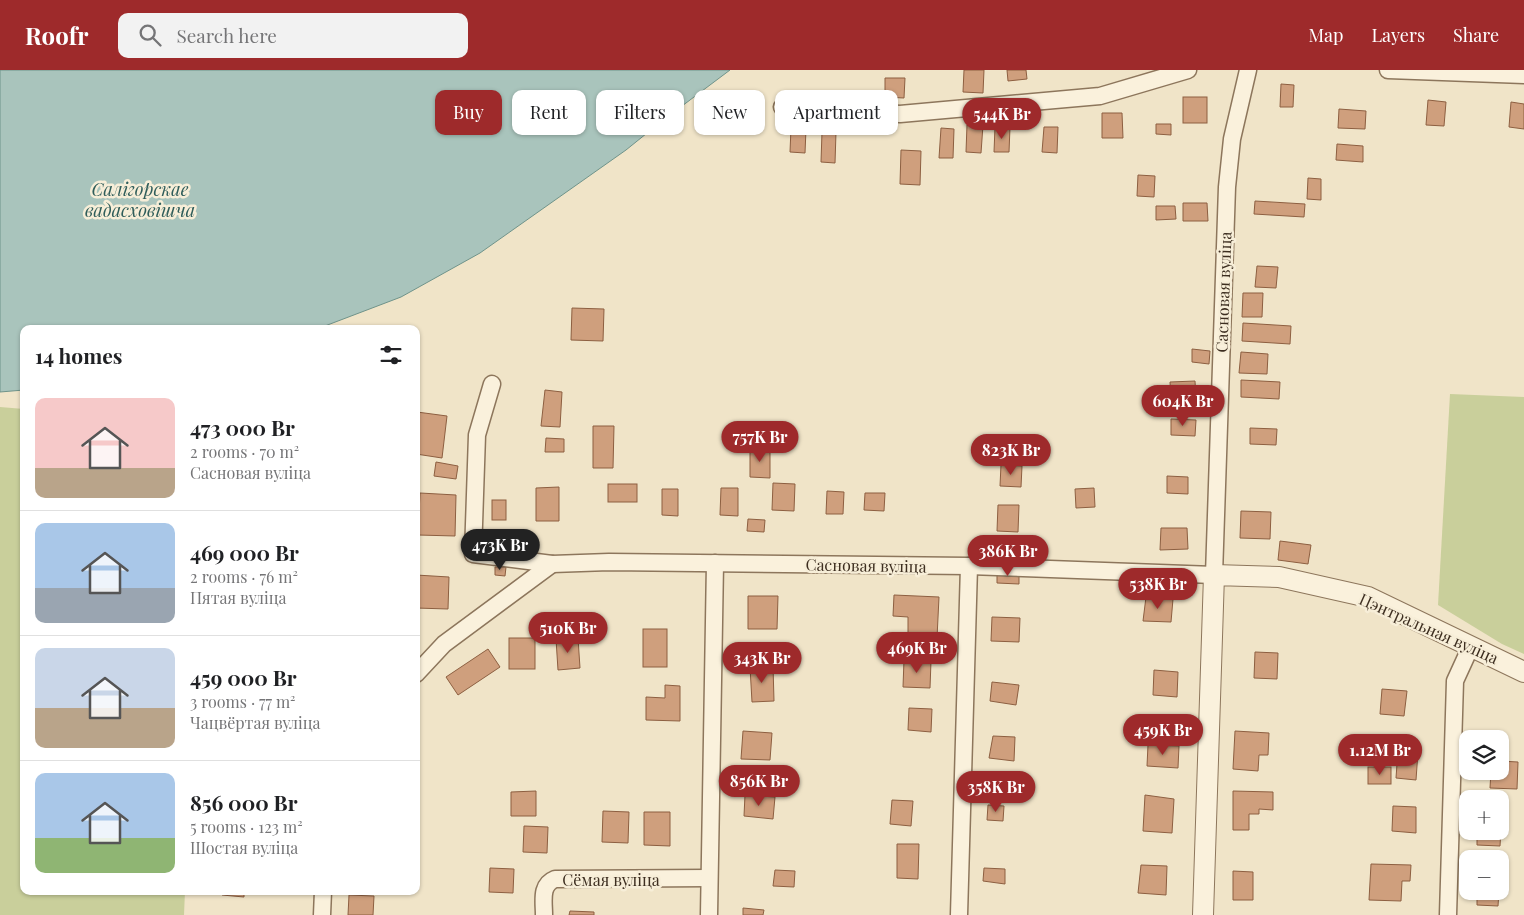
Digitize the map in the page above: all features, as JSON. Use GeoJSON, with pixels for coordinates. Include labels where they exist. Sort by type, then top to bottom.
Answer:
{"type":"FeatureCollection","features":[{"type":"Feature","properties":{"kind":"street"},"geometry":{"type":"LineString","coordinates":[[898,114],[1100,96],[1188,70]]}},
{"type":"Feature","properties":{"kind":"street","name":"Сасновая вуліца"},"geometry":{"type":"LineString","coordinates":[[492,384],[477,435],[473,554],[552,564],[609,562],[969,566],[1214,575],[1227,187],[1232,139],[1248,70]]}},
{"type":"Feature","properties":{"kind":"street"},"geometry":{"type":"LineString","coordinates":[[1388,70],[1524,75]]}},
{"type":"Feature","properties":{"kind":"street"},"geometry":{"type":"LineString","coordinates":[[708,915],[715,563]]}},
{"type":"Feature","properties":{"kind":"street"},"geometry":{"type":"LineString","coordinates":[[420,670],[444,644],[552,564]]}},
{"type":"Feature","properties":{"kind":"street"},"geometry":{"type":"LineString","coordinates":[[958,915],[969,566]]}},
{"type":"Feature","properties":{"kind":"street"},"geometry":{"type":"LineString","coordinates":[[1203,915],[1214,575]]}},
{"type":"Feature","properties":{"kind":"street","name":"Цэнтральная вуліца"},"geometry":{"type":"LineString","coordinates":[[1214,575],[1279,577],[1368,597],[1524,672]]}},
{"type":"Feature","properties":{"kind":"street"},"geometry":{"type":"LineString","coordinates":[[1448,915],[1455,681],[1471,646]]}},
{"type":"Feature","properties":{"kind":"street","name":"Сёмая вуліца"},"geometry":{"type":"LineString","coordinates":[[544,915],[544,888],[548,882],[555,879],[709,878]]}},
{"type":"Feature","properties":{"kind":"street"},"geometry":{"type":"LineString","coordinates":[[322,915],[323,895]]}},
{"type":"Feature","properties":{"kind":"green space"},"geometry":{"type":"Polygon","coordinates":[[[1450,394],[1524,397],[1524,654],[1502,644],[1438,605],[1450,394]]]}},
{"type":"Feature","properties":{"kind":"green space"},"geometry":{"type":"Polygon","coordinates":[[[0,407],[20,409],[20,895],[185,895],[184,915],[0,915],[0,407]]]}},
{"type":"Feature","properties":{"kind":"water","name":"Салігорскае вадасховішча"},"geometry":{"type":"Polygon","coordinates":[[[0,70],[730,70],[703,90],[694,90],[694,97],[684,104],[684,90],[596,90],[596,135],[645,135],[480,253],[401,297],[328,325],[20,325],[20,390],[0,392],[0,70]]]}},
{"type":"Feature","properties":{"kind":"building"},"geometry":{"type":"Polygon","coordinates":[[[964,70],[984,70],[983,93],[963,92],[964,70]]]}},
{"type":"Feature","properties":{"kind":"building"},"geometry":{"type":"Polygon","coordinates":[[[1007,70],[1026,70],[1027,79],[1008,81],[1007,70]]]}},
{"type":"Feature","properties":{"kind":"building"},"geometry":{"type":"Polygon","coordinates":[[[885,78],[905,78],[904,98],[898,98],[898,90],[885,90],[885,78]]]}},
{"type":"Feature","properties":{"kind":"building"},"geometry":{"type":"Polygon","coordinates":[[[1281,84],[1294,85],[1293,107],[1280,107],[1281,84]]]}},
{"type":"Feature","properties":{"kind":"building"},"geometry":{"type":"Polygon","coordinates":[[[1183,97],[1207,97],[1207,123],[1183,123],[1183,97]]]}},
{"type":"Feature","properties":{"kind":"building"},"geometry":{"type":"Polygon","coordinates":[[[1428,100],[1446,102],[1444,126],[1426,125],[1428,100]]]}},
{"type":"Feature","properties":{"kind":"building"},"geometry":{"type":"Polygon","coordinates":[[[1511,102],[1524,104],[1524,129],[1509,127],[1511,102]]]}},
{"type":"Feature","properties":{"kind":"building"},"geometry":{"type":"Polygon","coordinates":[[[1339,109],[1366,111],[1365,129],[1338,128],[1339,109]]]}},
{"type":"Feature","properties":{"kind":"building"},"geometry":{"type":"Polygon","coordinates":[[[1102,113],[1122,113],[1123,138],[1102,138],[1102,113]]]}},
{"type":"Feature","properties":{"kind":"building"},"geometry":{"type":"Polygon","coordinates":[[[1156,124],[1171,124],[1171,135],[1156,134],[1156,124]]]}},
{"type":"Feature","properties":{"kind":"building"},"geometry":{"type":"Polygon","coordinates":[[[967,125],[983,125],[981,153],[966,152],[967,125]]]}},
{"type":"Feature","properties":{"kind":"building"},"geometry":{"type":"Polygon","coordinates":[[[995,127],[1010,127],[1009,152],[994,152],[995,127]]]}},
{"type":"Feature","properties":{"kind":"building"},"geometry":{"type":"Polygon","coordinates":[[[1044,127],[1058,127],[1057,153],[1042,152],[1044,127]]]}},
{"type":"Feature","properties":{"kind":"building"},"geometry":{"type":"Polygon","coordinates":[[[941,128],[954,129],[953,158],[939,158],[941,128]]]}},
{"type":"Feature","properties":{"kind":"building"},"geometry":{"type":"Polygon","coordinates":[[[791,135],[806,135],[805,153],[790,152],[791,135]]]}},
{"type":"Feature","properties":{"kind":"building"},"geometry":{"type":"Polygon","coordinates":[[[822,135],[836,135],[835,163],[821,162],[822,135]]]}},
{"type":"Feature","properties":{"kind":"building"},"geometry":{"type":"Polygon","coordinates":[[[1337,144],[1363,146],[1363,162],[1336,160],[1337,144]]]}},
{"type":"Feature","properties":{"kind":"building"},"geometry":{"type":"Polygon","coordinates":[[[901,150],[921,151],[920,185],[900,184],[901,150]]]}},
{"type":"Feature","properties":{"kind":"building"},"geometry":{"type":"Polygon","coordinates":[[[1138,175],[1155,176],[1154,197],[1137,196],[1138,175]]]}},
{"type":"Feature","properties":{"kind":"building"},"geometry":{"type":"Polygon","coordinates":[[[1308,178],[1321,179],[1321,200],[1307,199],[1308,178]]]}},
{"type":"Feature","properties":{"kind":"building"},"geometry":{"type":"Polygon","coordinates":[[[1255,201],[1305,204],[1304,217],[1254,214],[1255,201]]]}},
{"type":"Feature","properties":{"kind":"building"},"geometry":{"type":"Polygon","coordinates":[[[1183,203],[1207,203],[1208,221],[1183,221],[1183,203]]]}},
{"type":"Feature","properties":{"kind":"building"},"geometry":{"type":"Polygon","coordinates":[[[1156,206],[1175,206],[1176,219],[1156,220],[1156,206]]]}},
{"type":"Feature","properties":{"kind":"building"},"geometry":{"type":"Polygon","coordinates":[[[1257,266],[1278,267],[1276,288],[1255,287],[1257,266]]]}},
{"type":"Feature","properties":{"kind":"building"},"geometry":{"type":"Polygon","coordinates":[[[1243,293],[1263,293],[1262,317],[1242,317],[1243,293]]]}},
{"type":"Feature","properties":{"kind":"building"},"geometry":{"type":"Polygon","coordinates":[[[572,308],[604,309],[603,341],[571,340],[572,308]]]}},
{"type":"Feature","properties":{"kind":"building"},"geometry":{"type":"Polygon","coordinates":[[[1243,323],[1291,326],[1290,344],[1242,341],[1243,323]]]}},
{"type":"Feature","properties":{"kind":"building"},"geometry":{"type":"Polygon","coordinates":[[[1192,349],[1210,351],[1209,364],[1192,362],[1192,349]]]}},
{"type":"Feature","properties":{"kind":"building"},"geometry":{"type":"Polygon","coordinates":[[[1241,352],[1268,354],[1267,374],[1239,373],[1241,352]]]}},
{"type":"Feature","properties":{"kind":"building"},"geometry":{"type":"Polygon","coordinates":[[[1241,380],[1280,382],[1279,399],[1241,397],[1241,380]]]}},
{"type":"Feature","properties":{"kind":"building"},"geometry":{"type":"Polygon","coordinates":[[[1195,381],[1196,399],[1171,400],[1170,382],[1195,381]]]}},
{"type":"Feature","properties":{"kind":"building"},"geometry":{"type":"Polygon","coordinates":[[[545,390],[562,392],[560,427],[541,426],[545,390]]]}},
{"type":"Feature","properties":{"kind":"building"},"geometry":{"type":"Polygon","coordinates":[[[420,412],[447,416],[442,458],[420,455],[420,412]]]}},
{"type":"Feature","properties":{"kind":"building"},"geometry":{"type":"Polygon","coordinates":[[[1171,419],[1196,420],[1195,436],[1171,435],[1171,419]]]}},
{"type":"Feature","properties":{"kind":"building"},"geometry":{"type":"Polygon","coordinates":[[[593,426],[614,426],[613,468],[593,468],[593,426]]]}},
{"type":"Feature","properties":{"kind":"building"},"geometry":{"type":"Polygon","coordinates":[[[1250,428],[1277,429],[1276,445],[1250,444],[1250,428]]]}},
{"type":"Feature","properties":{"kind":"building"},"geometry":{"type":"Polygon","coordinates":[[[546,438],[564,439],[564,452],[545,452],[546,438]]]}},
{"type":"Feature","properties":{"kind":"building"},"geometry":{"type":"Polygon","coordinates":[[[750,448],[770,449],[770,478],[750,477],[750,448]]]}},
{"type":"Feature","properties":{"kind":"building"},"geometry":{"type":"Polygon","coordinates":[[[436,462],[458,466],[456,479],[434,476],[436,462]]]}},
{"type":"Feature","properties":{"kind":"building"},"geometry":{"type":"Polygon","coordinates":[[[1001,465],[1022,466],[1021,487],[1000,486],[1001,465]]]}},
{"type":"Feature","properties":{"kind":"building"},"geometry":{"type":"Polygon","coordinates":[[[1167,476],[1188,477],[1188,494],[1167,493],[1167,476]]]}},
{"type":"Feature","properties":{"kind":"building"},"geometry":{"type":"Polygon","coordinates":[[[773,483],[795,484],[794,511],[772,510],[773,483]]]}},
{"type":"Feature","properties":{"kind":"building"},"geometry":{"type":"Polygon","coordinates":[[[608,484],[637,484],[637,502],[608,502],[608,484]]]}},
{"type":"Feature","properties":{"kind":"building"},"geometry":{"type":"Polygon","coordinates":[[[559,487],[559,521],[536,521],[536,488],[559,487]]]}},
{"type":"Feature","properties":{"kind":"building"},"geometry":{"type":"Polygon","coordinates":[[[721,488],[738,488],[738,516],[720,515],[721,488]]]}},
{"type":"Feature","properties":{"kind":"building"},"geometry":{"type":"Polygon","coordinates":[[[1094,488],[1095,507],[1076,508],[1075,489],[1094,488]]]}},
{"type":"Feature","properties":{"kind":"building"},"geometry":{"type":"Polygon","coordinates":[[[662,489],[678,489],[678,516],[662,515],[662,489]]]}},
{"type":"Feature","properties":{"kind":"building"},"geometry":{"type":"Polygon","coordinates":[[[827,491],[844,492],[843,514],[826,514],[827,491]]]}},
{"type":"Feature","properties":{"kind":"building"},"geometry":{"type":"Polygon","coordinates":[[[420,493],[456,495],[455,536],[420,535],[420,493]]]}},
{"type":"Feature","properties":{"kind":"building"},"geometry":{"type":"Polygon","coordinates":[[[865,493],[885,493],[884,511],[864,510],[865,493]]]}},
{"type":"Feature","properties":{"kind":"building"},"geometry":{"type":"Polygon","coordinates":[[[492,500],[506,500],[506,520],[492,520],[492,500]]]}},
{"type":"Feature","properties":{"kind":"building"},"geometry":{"type":"Polygon","coordinates":[[[998,505],[1019,505],[1018,532],[997,531],[998,505]]]}},
{"type":"Feature","properties":{"kind":"building"},"geometry":{"type":"Polygon","coordinates":[[[1241,511],[1271,512],[1270,539],[1240,538],[1241,511]]]}},
{"type":"Feature","properties":{"kind":"building"},"geometry":{"type":"Polygon","coordinates":[[[748,519],[765,520],[764,532],[747,531],[748,519]]]}},
{"type":"Feature","properties":{"kind":"building"},"geometry":{"type":"Polygon","coordinates":[[[1161,528],[1187,528],[1188,549],[1160,550],[1161,528]]]}},
{"type":"Feature","properties":{"kind":"building"},"geometry":{"type":"Polygon","coordinates":[[[1280,541],[1311,545],[1308,564],[1278,560],[1280,541]]]}},
{"type":"Feature","properties":{"kind":"building"},"geometry":{"type":"Polygon","coordinates":[[[495,567],[506,567],[505,576],[495,575],[495,567]]]}},
{"type":"Feature","properties":{"kind":"building"},"geometry":{"type":"Polygon","coordinates":[[[997,570],[1019,571],[1019,584],[997,583],[997,570]]]}},
{"type":"Feature","properties":{"kind":"building"},"geometry":{"type":"Polygon","coordinates":[[[420,575],[449,577],[448,609],[420,608],[420,575]]]}},
{"type":"Feature","properties":{"kind":"building"},"geometry":{"type":"Polygon","coordinates":[[[894,595],[939,597],[937,638],[908,637],[908,617],[893,616],[894,595]]]}},
{"type":"Feature","properties":{"kind":"building"},"geometry":{"type":"Polygon","coordinates":[[[748,596],[778,596],[777,629],[748,629],[748,596]]]}},
{"type":"Feature","properties":{"kind":"building"},"geometry":{"type":"Polygon","coordinates":[[[1146,597],[1173,599],[1171,622],[1143,621],[1146,597]]]}},
{"type":"Feature","properties":{"kind":"building"},"geometry":{"type":"Polygon","coordinates":[[[992,617],[1020,618],[1019,642],[991,641],[992,617]]]}},
{"type":"Feature","properties":{"kind":"building"},"geometry":{"type":"Polygon","coordinates":[[[643,629],[667,629],[667,667],[643,667],[643,629]]]}},
{"type":"Feature","properties":{"kind":"building"},"geometry":{"type":"Polygon","coordinates":[[[509,638],[535,638],[535,669],[509,669],[509,638]]]}},
{"type":"Feature","properties":{"kind":"building"},"geometry":{"type":"Polygon","coordinates":[[[578,638],[580,668],[558,670],[556,639],[578,638]]]}},
{"type":"Feature","properties":{"kind":"building"},"geometry":{"type":"Polygon","coordinates":[[[488,649],[500,667],[458,695],[446,677],[488,649]]]}},
{"type":"Feature","properties":{"kind":"building"},"geometry":{"type":"Polygon","coordinates":[[[1255,652],[1278,653],[1277,679],[1254,678],[1255,652]]]}},
{"type":"Feature","properties":{"kind":"building"},"geometry":{"type":"Polygon","coordinates":[[[904,660],[931,661],[930,688],[903,687],[904,660]]]}},
{"type":"Feature","properties":{"kind":"building"},"geometry":{"type":"Polygon","coordinates":[[[773,666],[774,701],[752,702],[750,667],[773,666]]]}},
{"type":"Feature","properties":{"kind":"building"},"geometry":{"type":"Polygon","coordinates":[[[1154,670],[1178,672],[1177,697],[1153,695],[1154,670]]]}},
{"type":"Feature","properties":{"kind":"building"},"geometry":{"type":"Polygon","coordinates":[[[992,682],[1019,685],[1016,705],[990,701],[992,682]]]}},
{"type":"Feature","properties":{"kind":"building"},"geometry":{"type":"Polygon","coordinates":[[[665,685],[680,686],[680,721],[646,720],[646,697],[665,698],[665,685]]]}},
{"type":"Feature","properties":{"kind":"building"},"geometry":{"type":"Polygon","coordinates":[[[1382,689],[1407,691],[1404,716],[1380,714],[1382,689]]]}},
{"type":"Feature","properties":{"kind":"building"},"geometry":{"type":"Polygon","coordinates":[[[909,708],[932,709],[931,732],[908,730],[909,708]]]}},
{"type":"Feature","properties":{"kind":"building"},"geometry":{"type":"Polygon","coordinates":[[[743,731],[772,733],[770,760],[741,759],[743,731]]]}},
{"type":"Feature","properties":{"kind":"building"},"geometry":{"type":"Polygon","coordinates":[[[1235,731],[1269,733],[1268,755],[1259,755],[1258,771],[1233,769],[1235,731]]]}},
{"type":"Feature","properties":{"kind":"building"},"geometry":{"type":"Polygon","coordinates":[[[993,736],[1015,737],[1014,761],[989,758],[993,736]]]}},
{"type":"Feature","properties":{"kind":"building"},"geometry":{"type":"Polygon","coordinates":[[[1148,745],[1179,746],[1178,768],[1147,766],[1148,745]]]}},
{"type":"Feature","properties":{"kind":"building"},"geometry":{"type":"Polygon","coordinates":[[[1398,750],[1418,752],[1416,780],[1396,778],[1398,750]]]}},
{"type":"Feature","properties":{"kind":"building"},"geometry":{"type":"Polygon","coordinates":[[[1509,762],[1518,762],[1517,789],[1490,788],[1490,780],[1509,780],[1509,762]]]}},
{"type":"Feature","properties":{"kind":"building"},"geometry":{"type":"Polygon","coordinates":[[[1368,767],[1391,767],[1391,784],[1368,784],[1368,767]]]}},
{"type":"Feature","properties":{"kind":"building"},"geometry":{"type":"Polygon","coordinates":[[[536,791],[536,816],[511,816],[511,792],[536,791]]]}},
{"type":"Feature","properties":{"kind":"building"},"geometry":{"type":"Polygon","coordinates":[[[1233,791],[1273,792],[1273,810],[1259,809],[1259,814],[1249,814],[1249,830],[1233,830],[1233,791]]]}},
{"type":"Feature","properties":{"kind":"building"},"geometry":{"type":"Polygon","coordinates":[[[745,795],[775,797],[773,819],[744,816],[745,795]]]}},
{"type":"Feature","properties":{"kind":"building"},"geometry":{"type":"Polygon","coordinates":[[[1145,795],[1174,799],[1172,833],[1143,831],[1145,795]]]}},
{"type":"Feature","properties":{"kind":"building"},"geometry":{"type":"Polygon","coordinates":[[[892,800],[913,801],[911,826],[890,824],[892,800]]]}},
{"type":"Feature","properties":{"kind":"building"},"geometry":{"type":"Polygon","coordinates":[[[988,805],[1004,806],[1003,821],[987,820],[988,805]]]}},
{"type":"Feature","properties":{"kind":"building"},"geometry":{"type":"Polygon","coordinates":[[[1393,806],[1416,807],[1416,833],[1392,831],[1393,806]]]}},
{"type":"Feature","properties":{"kind":"building"},"geometry":{"type":"Polygon","coordinates":[[[603,811],[629,812],[628,843],[602,842],[603,811]]]}},
{"type":"Feature","properties":{"kind":"building"},"geometry":{"type":"Polygon","coordinates":[[[644,812],[670,812],[670,846],[644,845],[644,812]]]}},
{"type":"Feature","properties":{"kind":"building"},"geometry":{"type":"Polygon","coordinates":[[[524,826],[548,827],[547,853],[523,852],[524,826]]]}},
{"type":"Feature","properties":{"kind":"building"},"geometry":{"type":"Polygon","coordinates":[[[1477,840],[1500,840],[1500,846],[1477,845],[1477,840]]]}},
{"type":"Feature","properties":{"kind":"building"},"geometry":{"type":"Polygon","coordinates":[[[897,844],[919,844],[918,879],[897,878],[897,844]]]}},
{"type":"Feature","properties":{"kind":"building"},"geometry":{"type":"Polygon","coordinates":[[[1371,864],[1411,865],[1410,881],[1402,881],[1401,901],[1369,900],[1371,864]]]}},
{"type":"Feature","properties":{"kind":"building"},"geometry":{"type":"Polygon","coordinates":[[[1141,865],[1167,866],[1166,895],[1138,893],[1141,865]]]}},
{"type":"Feature","properties":{"kind":"building"},"geometry":{"type":"Polygon","coordinates":[[[490,868],[514,869],[513,893],[489,892],[490,868]]]}},
{"type":"Feature","properties":{"kind":"building"},"geometry":{"type":"Polygon","coordinates":[[[984,868],[1005,869],[1005,884],[983,881],[984,868]]]}},
{"type":"Feature","properties":{"kind":"building"},"geometry":{"type":"Polygon","coordinates":[[[775,870],[795,871],[794,887],[773,886],[775,870]]]}},
{"type":"Feature","properties":{"kind":"building"},"geometry":{"type":"Polygon","coordinates":[[[1233,871],[1253,872],[1253,900],[1233,900],[1233,871]]]}},
{"type":"Feature","properties":{"kind":"building"},"geometry":{"type":"Polygon","coordinates":[[[222,895],[244,895],[244,897],[222,895]]]}},
{"type":"Feature","properties":{"kind":"building"},"geometry":{"type":"Polygon","coordinates":[[[349,895],[374,896],[373,915],[348,915],[349,895]]]}},
{"type":"Feature","properties":{"kind":"building"},"geometry":{"type":"Polygon","coordinates":[[[1477,900],[1498,900],[1498,906],[1477,905],[1477,900]]]}},
{"type":"Feature","properties":{"kind":"building"},"geometry":{"type":"Polygon","coordinates":[[[743,908],[764,910],[763,915],[743,915],[743,908]]]}},
{"type":"Feature","properties":{"kind":"building"},"geometry":{"type":"Polygon","coordinates":[[[570,911],[594,912],[594,915],[569,915],[570,911]]]}}]}
